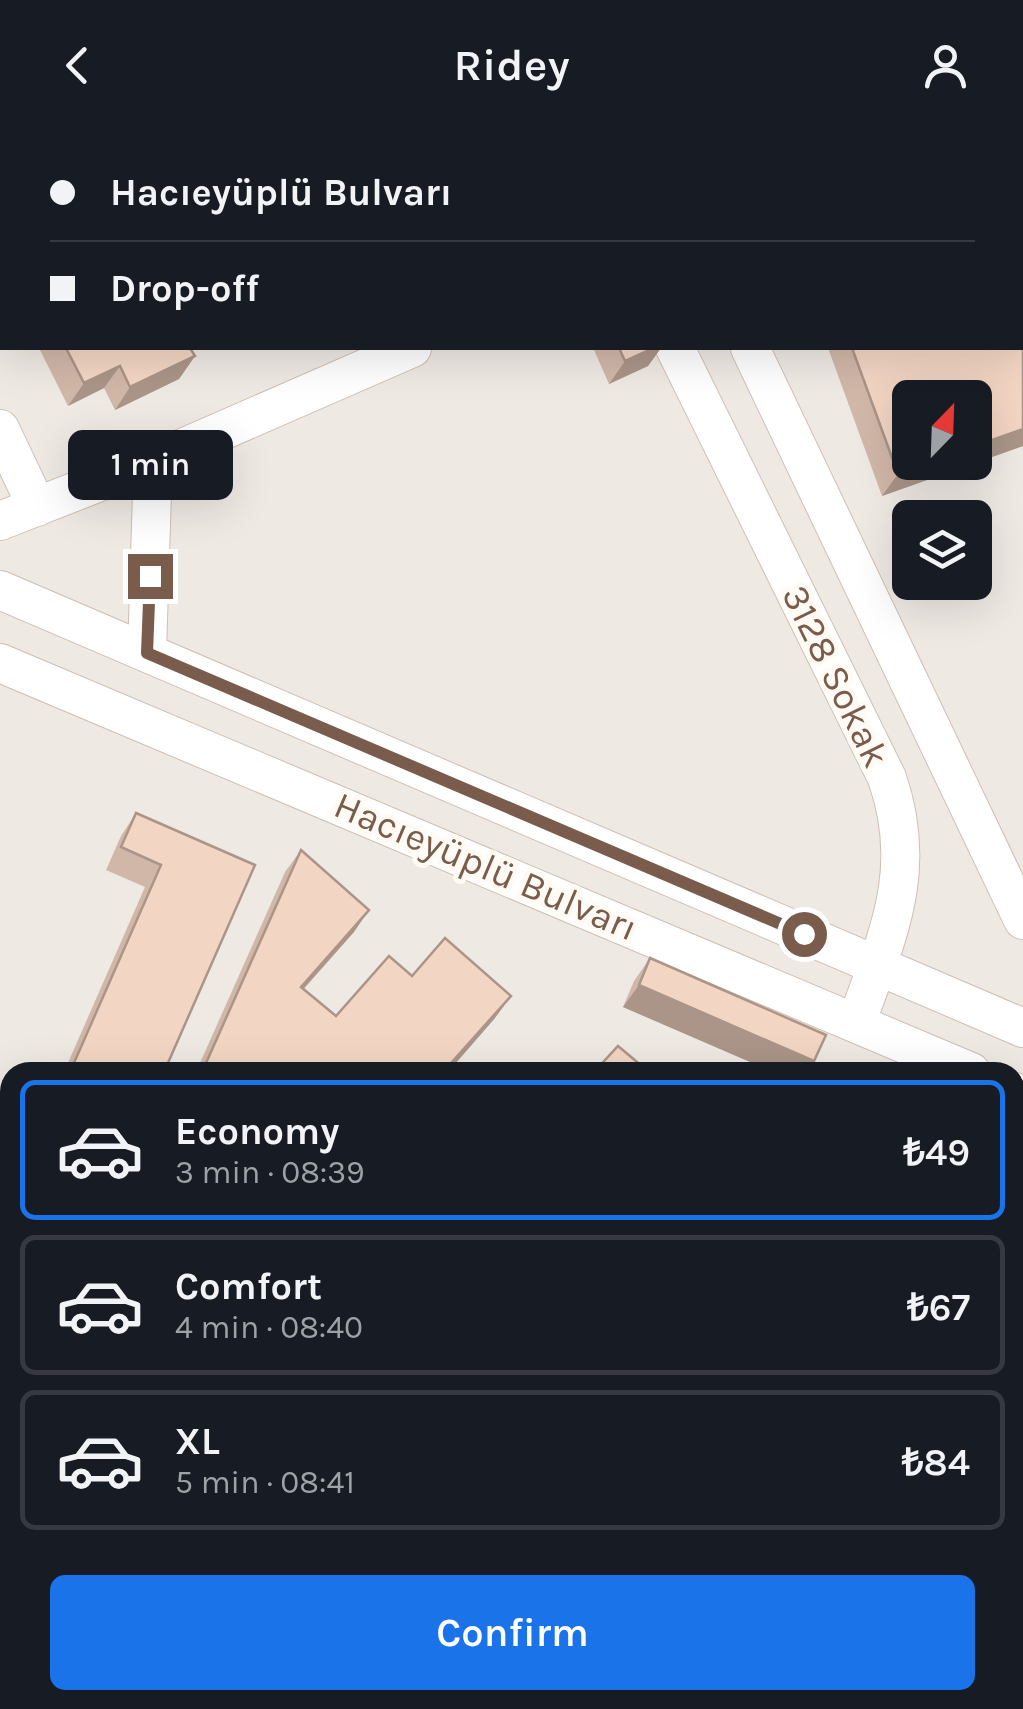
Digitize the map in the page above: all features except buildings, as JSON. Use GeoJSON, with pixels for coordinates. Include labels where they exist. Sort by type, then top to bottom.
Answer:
{"type":"FeatureCollection","features":[{"type":"Feature","properties":{"kind":"street"},"geometry":{"type":"LineString","coordinates":[[0,521],[153,462],[407,350]]}},
{"type":"Feature","properties":{"kind":"street","name":"3128 Sokak"},"geometry":{"type":"LineString","coordinates":[[676,350],[887,778],[900,814],[904,852],[898,894],[857,1021]]}},
{"type":"Feature","properties":{"kind":"street","name":"3128 Sokak"},"geometry":{"type":"LineString","coordinates":[[751,350],[1023,920]]}},
{"type":"Feature","properties":{"kind":"street"},"geometry":{"type":"LineString","coordinates":[[0,428],[37,507]]}},
{"type":"Feature","properties":{"kind":"street"},"geometry":{"type":"LineString","coordinates":[[147,653],[153,462]]}},
{"type":"Feature","properties":{"kind":"street","name":"Hacıeyüplü Bulvarı"},"geometry":{"type":"LineString","coordinates":[[0,590],[1023,1028]]}},
{"type":"Feature","properties":{"kind":"street","name":"Hacıeyüplü Bulvarı"},"geometry":{"type":"LineString","coordinates":[[0,663],[857,1021],[924,1062]]}},
{"type":"Feature","properties":{"kind":"shaded area"},"geometry":{"type":"Polygon","coordinates":[[[0,350],[1023,350],[1023,1062],[0,1062],[0,350]]]}},
{"type":"Feature","properties":{"kind":"route"},"geometry":{"type":"LineString","coordinates":[[150,576],[147,653],[804,934]]}}]}
